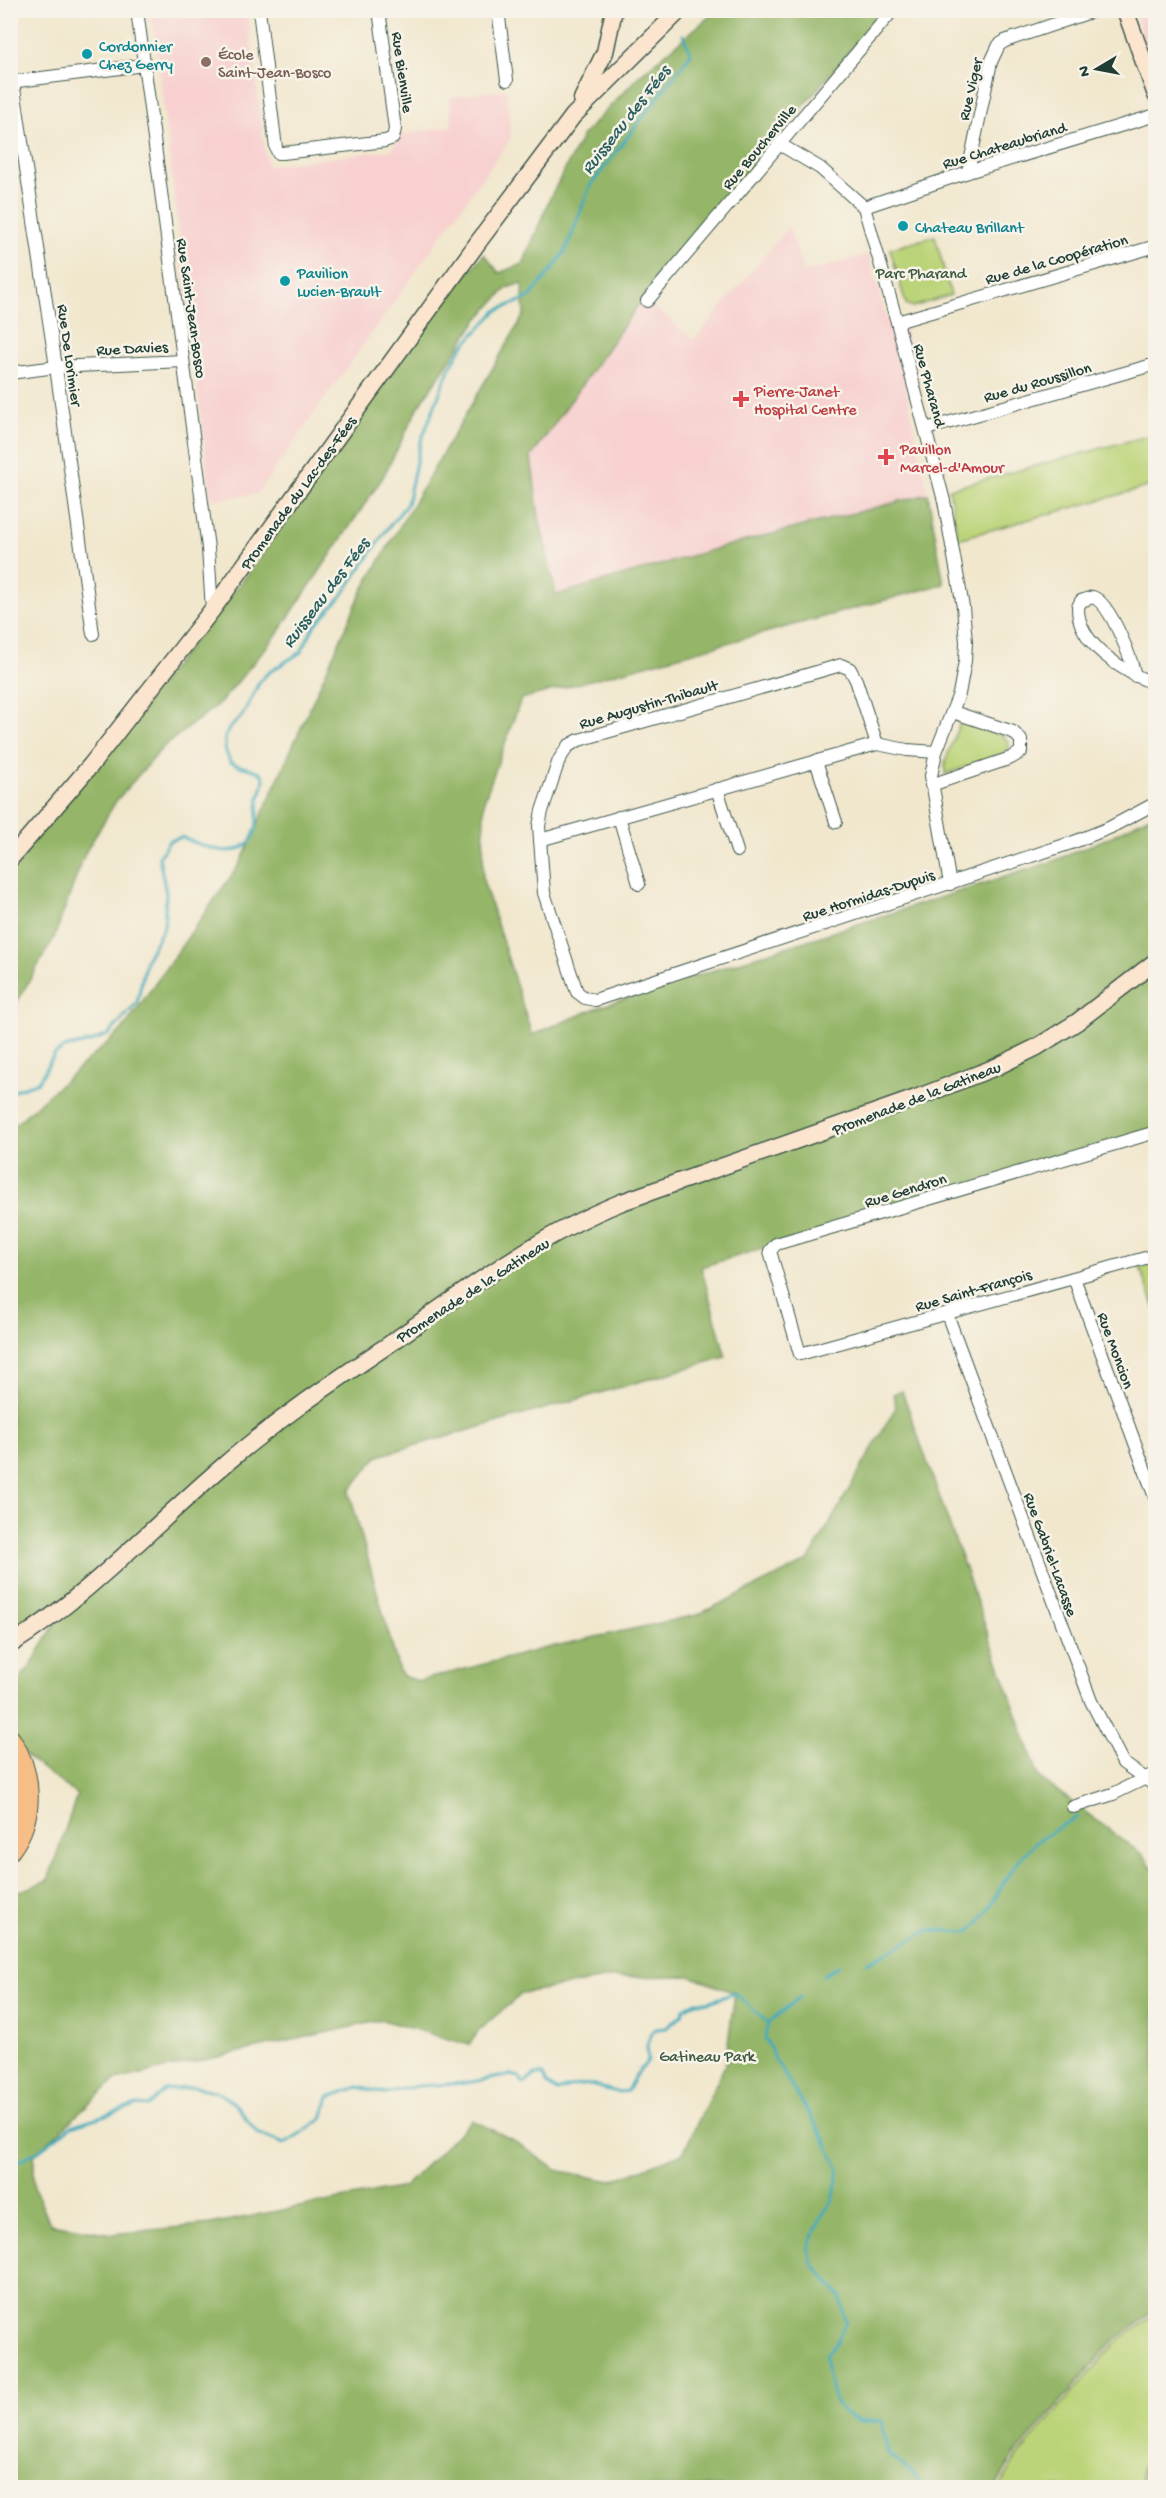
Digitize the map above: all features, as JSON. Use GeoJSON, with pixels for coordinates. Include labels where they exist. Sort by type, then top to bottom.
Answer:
{"type":"FeatureCollection","features":[{"type":"Feature","properties":{"kind":"highway"},"geometry":{"type":"LineString","coordinates":[[10,1740],[24,1768],[28,1796],[20,1833],[10,1849]]}},
{"type":"Feature","properties":{"kind":"highway"},"geometry":{"type":"LineString","coordinates":[[10,1760],[16,1777],[18,1795],[10,1829]]}},
{"type":"Feature","properties":{"kind":"street","name":"Rue Saint-Jean-Bosco"},"geometry":{"type":"LineString","coordinates":[[137,10],[208,548],[212,610]]}},
{"type":"Feature","properties":{"kind":"street","name":"Rue Bienville"},"geometry":{"type":"LineString","coordinates":[[259,10],[278,153],[385,141],[393,138],[395,129],[379,10]]}},
{"type":"Feature","properties":{"kind":"street"},"geometry":{"type":"LineString","coordinates":[[498,10],[507,80]]}},
{"type":"Feature","properties":{"kind":"street","name":"Promenade du Lac-des-Fées"},"geometry":{"type":"LineString","coordinates":[[573,116],[605,52],[614,10]]}},
{"type":"Feature","properties":{"kind":"street","name":"Promenade du Lac-des-Fées"},"geometry":{"type":"LineString","coordinates":[[10,859],[91,765],[212,610],[479,241],[573,116],[680,10]]}},
{"type":"Feature","properties":{"kind":"street","name":"Rue Boucherville"},"geometry":{"type":"LineString","coordinates":[[647,301],[893,10]]}},
{"type":"Feature","properties":{"kind":"street","name":"Rue Viger"},"geometry":{"type":"LineString","coordinates":[[968,172],[991,62],[999,45],[1005,40],[1096,10]]}},
{"type":"Feature","properties":{"kind":"street"},"geometry":{"type":"LineString","coordinates":[[1125,10],[1155,95]]}},
{"type":"Feature","properties":{"kind":"street"},"geometry":{"type":"LineString","coordinates":[[12,82],[144,65]]}},
{"type":"Feature","properties":{"kind":"street","name":"Rue De Lorimier"},"geometry":{"type":"LineString","coordinates":[[12,82],[56,367],[93,634]]}},
{"type":"Feature","properties":{"kind":"street","name":"Rue Chateaubriand"},"geometry":{"type":"LineString","coordinates":[[864,207],[968,172],[1155,115]]}},
{"type":"Feature","properties":{"kind":"street"},"geometry":{"type":"LineString","coordinates":[[781,145],[820,168],[864,207]]}},
{"type":"Feature","properties":{"kind":"street","name":"Rue Pharand"},"geometry":{"type":"LineString","coordinates":[[864,207],[926,429],[946,511],[965,626],[965,661],[953,712],[936,752],[931,785],[950,884]]}},
{"type":"Feature","properties":{"kind":"street","name":"Rue de la Coopération"},"geometry":{"type":"LineString","coordinates":[[897,322],[1155,246]]}},
{"type":"Feature","properties":{"kind":"street","name":"Rue Davies"},"geometry":{"type":"LineString","coordinates":[[10,373],[56,367],[183,361]]}},
{"type":"Feature","properties":{"kind":"street","name":"Rue du Roussillon"},"geometry":{"type":"LineString","coordinates":[[926,429],[1155,364]]}},
{"type":"Feature","properties":{"kind":"street"},"geometry":{"type":"LineString","coordinates":[[1135,676],[1127,651],[1104,605],[1099,599],[1093,597],[1081,602],[1078,614],[1088,634],[1112,662],[1135,676],[1155,684]]}},
{"type":"Feature","properties":{"kind":"street","name":"Rue Augustin-Thibault"},"geometry":{"type":"LineString","coordinates":[[585,998],[574,988],[544,893],[540,840],[542,811],[564,750],[573,743],[830,667],[846,666],[853,674],[877,744]]}},
{"type":"Feature","properties":{"kind":"street"},"geometry":{"type":"LineString","coordinates":[[931,785],[1011,758],[1017,755],[1022,747],[1021,740],[1013,732],[953,712]]}},
{"type":"Feature","properties":{"kind":"street"},"geometry":{"type":"LineString","coordinates":[[540,840],[877,744],[936,752]]}},
{"type":"Feature","properties":{"kind":"street"},"geometry":{"type":"LineString","coordinates":[[816,761],[836,822]]}},
{"type":"Feature","properties":{"kind":"street"},"geometry":{"type":"LineString","coordinates":[[717,789],[737,851]]}},
{"type":"Feature","properties":{"kind":"street","name":"Rue Hormidas-Dupuis"},"geometry":{"type":"LineString","coordinates":[[585,998],[595,1000],[1074,842],[1109,828],[1155,803]]}},
{"type":"Feature","properties":{"kind":"street"},"geometry":{"type":"LineString","coordinates":[[619,817],[639,884]]}},
{"type":"Feature","properties":{"kind":"street","name":"Promenade de la Gatineau"},"geometry":{"type":"LineString","coordinates":[[10,1646],[72,1601],[223,1466],[274,1425],[457,1296],[532,1247],[613,1206],[926,1095],[996,1067],[1037,1047],[1068,1028],[1155,961]]}},
{"type":"Feature","properties":{"kind":"street","name":"Rue Gendron"},"geometry":{"type":"LineString","coordinates":[[800,1354],[770,1251],[776,1245],[1155,1132]]}},
{"type":"Feature","properties":{"kind":"street","name":"Rue Saint-François"},"geometry":{"type":"LineString","coordinates":[[800,1354],[1155,1255]]}},
{"type":"Feature","properties":{"kind":"street","name":"Rue Moncion"},"geometry":{"type":"LineString","coordinates":[[1074,1278],[1155,1500]]}},
{"type":"Feature","properties":{"kind":"street","name":"Rue Gabriel-Lacasse"},"geometry":{"type":"LineString","coordinates":[[947,1314],[1082,1681],[1102,1726],[1123,1763],[1152,1780]]}},
{"type":"Feature","properties":{"kind":"street"},"geometry":{"type":"LineString","coordinates":[[1073,1807],[1152,1780]]}},
{"type":"Feature","properties":{"kind":"shaded area"},"geometry":{"type":"Polygon","coordinates":[[[162,10],[247,11],[267,166],[391,150],[400,135],[452,126],[450,97],[506,89],[511,138],[257,494],[211,500],[152,12],[162,10]]]}},
{"type":"Feature","properties":{"kind":"shaded area"},"geometry":{"type":"Polygon","coordinates":[[[1134,11],[1155,11],[1155,71],[1134,11]]]}},
{"type":"Feature","properties":{"kind":"shaded area","name":"Pierre-Janet Hospital Centre"},"geometry":{"type":"Polygon","coordinates":[[[789,227],[804,273],[868,254],[888,324],[902,320],[916,374],[904,379],[928,494],[722,547],[556,595],[539,518],[531,457],[643,298],[694,340],[789,227]]]}},
{"type":"Feature","properties":{"kind":"green space","name":"Gatineau Park"},"geometry":{"type":"Polygon","coordinates":[[[716,11],[883,11],[643,298],[531,457],[539,518],[556,595],[722,547],[928,494],[944,584],[521,699],[484,801],[483,880],[532,1035],[599,1007],[1051,862],[1110,837],[1155,813],[1155,1131],[701,1267],[726,1357],[378,1456],[349,1491],[399,1671],[405,1677],[419,1681],[550,1647],[697,1615],[808,1561],[896,1407],[893,1394],[902,1391],[1039,1777],[1144,1856],[1155,1871],[1155,2310],[1112,2342],[1014,2456],[995,2487],[11,2487],[11,1895],[48,1880],[77,1795],[26,1756],[11,1732],[11,1689],[30,1667],[55,1624],[28,1624],[11,1619],[11,1128],[123,1029],[241,862],[362,591],[524,315],[522,283],[507,288],[477,320],[419,406],[383,477],[278,633],[221,702],[163,747],[116,801],[85,853],[54,938],[11,1012],[11,870],[255,565],[431,317],[484,254],[499,273],[523,264],[550,198],[583,135],[640,75],[716,11]],[[690,1976],[615,1977],[523,1993],[481,2028],[469,2045],[382,2020],[115,2080],[34,2155],[34,2187],[50,2224],[113,2234],[210,2224],[404,2187],[472,2120],[513,2140],[556,2170],[611,2181],[683,2153],[725,2065],[735,1993],[690,1976]]]}},
{"type":"Feature","properties":{"kind":"green space","name":"Parc Pharand"},"geometry":{"type":"Polygon","coordinates":[[[935,236],[951,295],[913,307],[906,304],[890,249],[935,236]]]}},
{"type":"Feature","properties":{"kind":"green space"},"geometry":{"type":"Polygon","coordinates":[[[1155,434],[1155,485],[958,539],[949,489],[1155,434]]]}},
{"type":"Feature","properties":{"kind":"green space"},"geometry":{"type":"Polygon","coordinates":[[[960,722],[1003,736],[1009,742],[1008,750],[1001,755],[945,774],[945,762],[960,722]]]}},
{"type":"Feature","properties":{"kind":"green space"},"geometry":{"type":"Polygon","coordinates":[[[1156,1264],[1155,1308],[1140,1267],[1156,1264]]]}},
{"type":"Feature","properties":{"kind":"green space"},"geometry":{"type":"Polygon","coordinates":[[[1155,2314],[1155,2487],[999,2488],[1017,2457],[1115,2343],[1155,2314]]]}},
{"type":"Feature","properties":{"kind":"green space"},"geometry":{"type":"Polygon","coordinates":[[[1155,2453],[1155,2487],[1141,2487],[1143,2468],[1147,2460],[1155,2453]]]}},
{"type":"Feature","properties":{"kind":"waterway","name":"Ruisseau des Fées"},"geometry":{"type":"LineString","coordinates":[[10,1092],[38,1082],[54,1055],[64,1048],[91,1042],[109,1034],[137,1003],[146,960],[164,927],[166,893],[159,857],[169,841],[182,837],[217,850],[227,851],[244,847],[251,840],[257,825],[259,799],[264,779],[258,771],[230,762],[225,749],[225,738],[229,729],[241,717],[260,681],[268,673],[301,652],[314,626],[341,597],[407,504],[420,444],[449,369],[462,347],[496,311],[530,297],[566,250],[590,186],[691,54],[683,35]]}},
{"type":"Feature","properties":{"kind":"waterway"},"geometry":{"type":"LineString","coordinates":[[867,1963],[929,1930],[969,1932],[983,1917],[1023,1855],[1044,1836],[1077,1817]]}},
{"type":"Feature","properties":{"kind":"waterway"},"geometry":{"type":"LineString","coordinates":[[823,1976],[839,1965]]}},
{"type":"Feature","properties":{"kind":"waterway"},"geometry":{"type":"LineString","coordinates":[[10,2165],[38,2151],[71,2126],[137,2105],[148,2106],[165,2090],[196,2087],[218,2092],[236,2105],[257,2133],[284,2144],[322,2119],[329,2097],[358,2087],[385,2093],[417,2086],[466,2083],[511,2075],[519,2077],[524,2084],[535,2075],[543,2075],[547,2084],[557,2091],[586,2085],[613,2091],[627,2091],[635,2076],[648,2061],[647,2046],[651,2033],[655,2029],[666,2028],[682,2015],[684,2009],[696,2002],[708,2002],[735,1993],[768,2023]]}},
{"type":"Feature","properties":{"kind":"waterway"},"geometry":{"type":"LineString","coordinates":[[800,1997],[768,2023],[765,2037],[776,2061],[824,2138],[839,2170],[833,2200],[821,2217],[808,2249],[814,2265],[840,2296],[846,2322],[836,2344],[825,2355],[832,2393],[841,2410],[848,2416],[860,2421],[881,2421],[888,2454],[914,2474],[924,2488]]}},
{"type":"Feature","properties":{"kind":"place","name":"Cordonnier Chez Gerry"},"geometry":{"type":"Point","coordinates":[87,54]}},
{"type":"Feature","properties":{"kind":"place","name":"École Saint-Jean-Bosco"},"geometry":{"type":"Point","coordinates":[206,62]}},
{"type":"Feature","properties":{"kind":"place","name":"Chateau Brillant"},"geometry":{"type":"Point","coordinates":[903,226]}},
{"type":"Feature","properties":{"kind":"place","name":"Pavilion Lucien-Brault"},"geometry":{"type":"Point","coordinates":[285,281]}},
{"type":"Feature","properties":{"kind":"place","name":"Pierre-Janet Hospital Centre"},"geometry":{"type":"Point","coordinates":[741,399]}},
{"type":"Feature","properties":{"kind":"place","name":"Pavillon Marcel-d'Amour"},"geometry":{"type":"Point","coordinates":[886,457]}}]}
